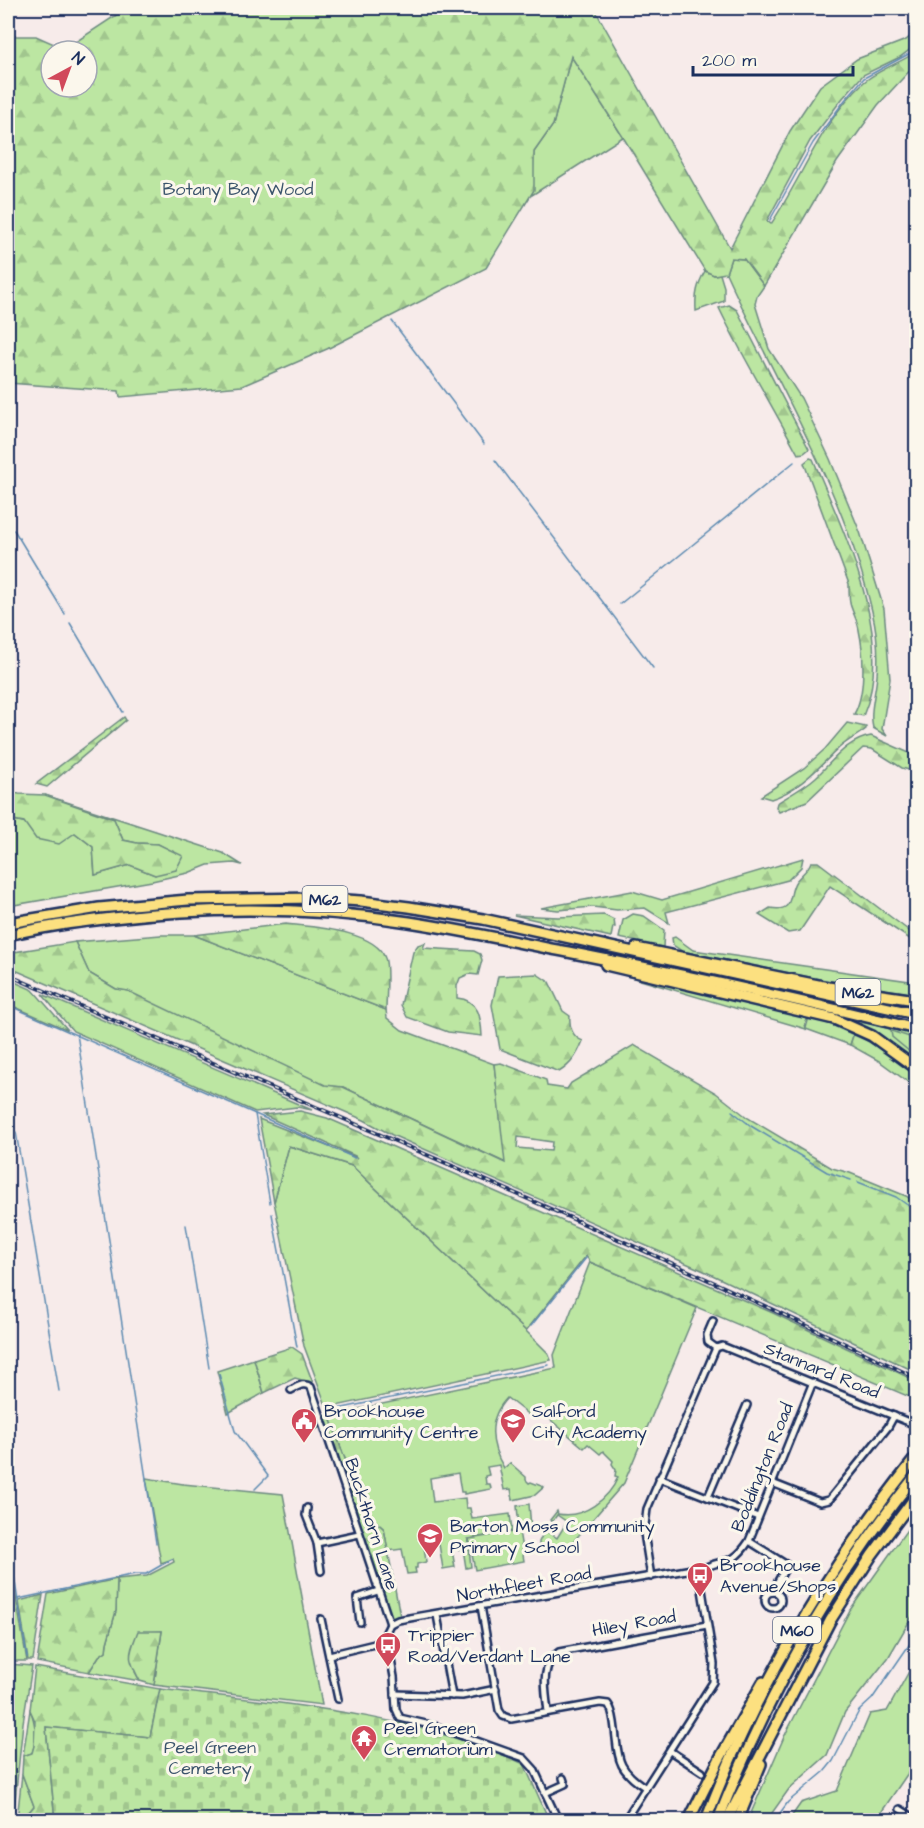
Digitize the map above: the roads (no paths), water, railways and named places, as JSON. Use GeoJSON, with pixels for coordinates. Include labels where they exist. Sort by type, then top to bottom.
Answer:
{"type":"FeatureCollection","features":[{"type":"Feature","properties":{"kind":"highway","name":"M62"},"geometry":{"type":"LineString","coordinates":[[8,923],[149,902],[197,899],[318,898],[408,907],[483,919],[820,993]]}},
{"type":"Feature","properties":{"kind":"highway","name":"M62"},"geometry":{"type":"LineString","coordinates":[[8,935],[42,927],[152,914],[204,911],[313,911],[408,921],[537,945],[607,965],[834,1019],[872,1036],[916,1068]]}},
{"type":"Feature","properties":{"kind":"highway","name":"M62"},"geometry":{"type":"LineString","coordinates":[[607,945],[641,949],[837,988],[916,1000]]}},
{"type":"Feature","properties":{"kind":"highway","name":"M62"},"geometry":{"type":"LineString","coordinates":[[566,952],[610,959],[842,1010],[916,1029]]}},
{"type":"Feature","properties":{"kind":"highway"},"geometry":{"type":"LineString","coordinates":[[820,993],[916,1006]]}},
{"type":"Feature","properties":{"kind":"highway"},"geometry":{"type":"LineString","coordinates":[[820,993],[916,1014]]}},
{"type":"Feature","properties":{"kind":"highway"},"geometry":{"type":"LineString","coordinates":[[842,1010],[916,1024]]}},
{"type":"Feature","properties":{"kind":"highway","name":"M60"},"geometry":{"type":"LineString","coordinates":[[706,1821],[738,1746],[782,1657],[809,1609],[846,1552],[916,1457]]}},
{"type":"Feature","properties":{"kind":"highway","name":"M60"},"geometry":{"type":"LineString","coordinates":[[718,1821],[758,1729],[808,1632],[861,1549],[916,1475]]}},
{"type":"Feature","properties":{"kind":"highway","name":"M60"},"geometry":{"type":"LineString","coordinates":[[738,1821],[777,1722],[814,1649],[843,1599],[916,1496]]}},
{"type":"Feature","properties":{"kind":"highway"},"geometry":{"type":"LineString","coordinates":[[689,1821],[740,1719],[782,1657]]}},
{"type":"Feature","properties":{"kind":"highway"},"geometry":{"type":"LineString","coordinates":[[727,1821],[777,1722]]}},
{"type":"Feature","properties":{"kind":"street"},"geometry":{"type":"LineString","coordinates":[[651,1577],[644,1533],[647,1509],[716,1348],[708,1342],[706,1335],[713,1321]]}},
{"type":"Feature","properties":{"kind":"street","name":"Stannard Road"},"geometry":{"type":"LineString","coordinates":[[716,1348],[723,1346],[916,1425]]}},
{"type":"Feature","properties":{"kind":"street","name":"Boddington Road"},"geometry":{"type":"LineString","coordinates":[[699,1571],[731,1560],[740,1554],[749,1541],[813,1382]]}},
{"type":"Feature","properties":{"kind":"street","name":"Buckthorn Lane"},"geometry":{"type":"LineString","coordinates":[[291,1390],[302,1384],[311,1387],[390,1623]]}},
{"type":"Feature","properties":{"kind":"street"},"geometry":{"type":"LineString","coordinates":[[708,1497],[747,1405]]}},
{"type":"Feature","properties":{"kind":"street"},"geometry":{"type":"LineString","coordinates":[[772,1483],[820,1502],[829,1500],[888,1427],[894,1416]]}},
{"type":"Feature","properties":{"kind":"street"},"geometry":{"type":"LineString","coordinates":[[659,1478],[758,1517]]}},
{"type":"Feature","properties":{"kind":"street"},"geometry":{"type":"LineString","coordinates":[[307,1508],[306,1515],[317,1543],[321,1571]]}},
{"type":"Feature","properties":{"kind":"street"},"geometry":{"type":"LineString","coordinates":[[317,1543],[359,1534]]}},
{"type":"Feature","properties":{"kind":"street"},"geometry":{"type":"LineString","coordinates":[[749,1541],[787,1565],[772,1592]]}},
{"type":"Feature","properties":{"kind":"street","name":"Northfleet Road"},"geometry":{"type":"LineString","coordinates":[[390,1623],[692,1569],[699,1571]]}},
{"type":"Feature","properties":{"kind":"street"},"geometry":{"type":"LineString","coordinates":[[624,1821],[713,1682],[714,1664],[699,1571]]}},
{"type":"Feature","properties":{"kind":"street"},"geometry":{"type":"LineString","coordinates":[[360,1622],[357,1598],[378,1591]]}},
{"type":"Feature","properties":{"kind":"street"},"geometry":{"type":"LineString","coordinates":[[481,1606],[499,1710],[505,1717],[511,1719],[600,1703],[609,1705],[622,1766],[630,1778],[646,1788]]}},
{"type":"Feature","properties":{"kind":"street"},"geometry":{"type":"LineString","coordinates":[[437,1614],[452,1696]]}},
{"type":"Feature","properties":{"kind":"street"},"geometry":{"type":"LineString","coordinates":[[321,1619],[338,1699]]}},
{"type":"Feature","properties":{"kind":"street"},"geometry":{"type":"LineString","coordinates":[[390,1623],[386,1629],[387,1641],[396,1709],[402,1719],[435,1726],[524,1758],[534,1768],[558,1821]]}},
{"type":"Feature","properties":{"kind":"street","name":"Hiley Road"},"geometry":{"type":"LineString","coordinates":[[548,1712],[545,1687],[546,1670],[551,1659],[559,1652],[707,1625]]}},
{"type":"Feature","properties":{"kind":"street"},"geometry":{"type":"LineString","coordinates":[[328,1655],[387,1641]]}},
{"type":"Feature","properties":{"kind":"street"},"geometry":{"type":"LineString","coordinates":[[395,1694],[462,1696],[496,1689]]}},
{"type":"Feature","properties":{"kind":"street"},"geometry":{"type":"LineString","coordinates":[[670,1750],[702,1772]]}},
{"type":"Feature","properties":{"kind":"street"},"geometry":{"type":"LineString","coordinates":[[545,1793],[565,1784],[563,1778]]}},
{"type":"Feature","properties":{"kind":"street"},"geometry":{"type":"LineString","coordinates":[[900,1809],[916,1819]]}},
{"type":"Feature","properties":{"kind":"waterway"},"geometry":{"type":"LineString","coordinates":[[770,220],[813,143],[845,100],[864,78],[916,50]]}},
{"type":"Feature","properties":{"kind":"waterway"},"geometry":{"type":"LineString","coordinates":[[392,321],[484,444]]}},
{"type":"Feature","properties":{"kind":"waterway"},"geometry":{"type":"LineString","coordinates":[[495,460],[653,668]]}},
{"type":"Feature","properties":{"kind":"waterway"},"geometry":{"type":"LineString","coordinates":[[620,604],[794,462]]}},
{"type":"Feature","properties":{"kind":"waterway"},"geometry":{"type":"LineString","coordinates":[[14,530],[65,614]]}},
{"type":"Feature","properties":{"kind":"waterway"},"geometry":{"type":"LineString","coordinates":[[70,623],[123,712]]}},
{"type":"Feature","properties":{"kind":"waterway"},"geometry":{"type":"LineString","coordinates":[[8,1005],[355,1158]]}},
{"type":"Feature","properties":{"kind":"waterway"},"geometry":{"type":"LineString","coordinates":[[77,1034],[156,1543]]}},
{"type":"Feature","properties":{"kind":"waterway"},"geometry":{"type":"LineString","coordinates":[[732,1111],[751,1126],[827,1172],[851,1180]]}},
{"type":"Feature","properties":{"kind":"waterway"},"geometry":{"type":"LineString","coordinates":[[255,1114],[270,1203]]}},
{"type":"Feature","properties":{"kind":"waterway"},"geometry":{"type":"LineString","coordinates":[[16,1132],[59,1391]]}},
{"type":"Feature","properties":{"kind":"waterway"},"geometry":{"type":"LineString","coordinates":[[858,1182],[896,1197],[916,1211]]}},
{"type":"Feature","properties":{"kind":"waterway"},"geometry":{"type":"LineString","coordinates":[[272,1214],[297,1347]]}},
{"type":"Feature","properties":{"kind":"waterway"},"geometry":{"type":"LineString","coordinates":[[186,1225],[209,1368]]}},
{"type":"Feature","properties":{"kind":"waterway"},"geometry":{"type":"LineString","coordinates":[[531,1326],[586,1258]]}},
{"type":"Feature","properties":{"kind":"waterway"},"geometry":{"type":"LineString","coordinates":[[328,1411],[549,1365]]}},
{"type":"Feature","properties":{"kind":"waterway"},"geometry":{"type":"LineString","coordinates":[[219,1374],[235,1431],[268,1476],[255,1489]]}},
{"type":"Feature","properties":{"kind":"waterway"},"geometry":{"type":"LineString","coordinates":[[8,1538],[27,1657]]}},
{"type":"Feature","properties":{"kind":"waterway"},"geometry":{"type":"LineString","coordinates":[[18,1599],[135,1574],[146,1574],[172,1559]]}},
{"type":"Feature","properties":{"kind":"waterway"},"geometry":{"type":"LineString","coordinates":[[775,1820],[788,1802],[824,1772],[833,1761],[859,1711],[872,1699],[916,1635]]}},
{"type":"Feature","properties":{"kind":"railway"},"geometry":{"type":"LineString","coordinates":[[8,975],[578,1221],[916,1378]]}},
{"type":"Feature","properties":{"kind":"place","name":"Brookhouse Community Centre"},"geometry":{"type":"Point","coordinates":[304,1444]}},
{"type":"Feature","properties":{"kind":"place","name":"Salford City Academy"},"geometry":{"type":"Point","coordinates":[513,1444]}},
{"type":"Feature","properties":{"kind":"place","name":"Barton Moss Community Primary School"},"geometry":{"type":"Point","coordinates":[430,1559]}},
{"type":"Feature","properties":{"kind":"place","name":"Brookhouse Avenue/Shops"},"geometry":{"type":"Point","coordinates":[700,1598]}},
{"type":"Feature","properties":{"kind":"place","name":"Trippier Road/Verdant Lane"},"geometry":{"type":"Point","coordinates":[388,1668]}},
{"type":"Feature","properties":{"kind":"place","name":"Peel Green Crematorium"},"geometry":{"type":"Point","coordinates":[364,1761]}},
{"type":"Feature","properties":{"kind":"park label","name":"Botany Bay Wood"},"geometry":{"type":"Point","coordinates":[238,189]}},
{"type":"Feature","properties":{"kind":"park label","name":"Peel Green Cemetery"},"geometry":{"type":"Point","coordinates":[210,1757]}}]}
